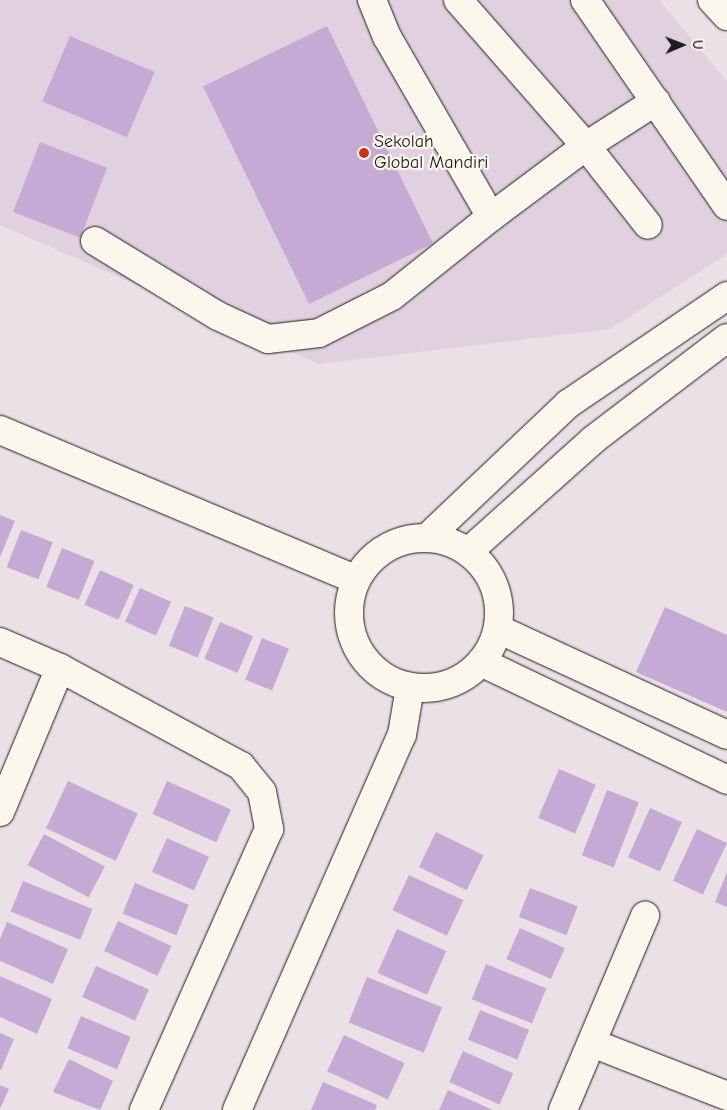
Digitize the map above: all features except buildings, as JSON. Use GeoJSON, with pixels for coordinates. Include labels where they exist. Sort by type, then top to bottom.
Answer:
{"type":"FeatureCollection","features":[{"type":"Feature","properties":{"kind":"street"},"geometry":{"type":"LineString","coordinates":[[372,0],[387,37],[491,217]]}},
{"type":"Feature","properties":{"kind":"street"},"geometry":{"type":"LineString","coordinates":[[458,0],[586,146],[648,225]]}},
{"type":"Feature","properties":{"kind":"street"},"geometry":{"type":"LineString","coordinates":[[585,0],[727,206]]}},
{"type":"Feature","properties":{"kind":"street"},"geometry":{"type":"LineString","coordinates":[[712,0],[727,16]]}},
{"type":"Feature","properties":{"kind":"street"},"geometry":{"type":"LineString","coordinates":[[95,241],[218,316],[268,339],[319,333],[392,296],[491,217],[586,146],[656,101]]}},
{"type":"Feature","properties":{"kind":"street"},"geometry":{"type":"LineString","coordinates":[[429,536],[469,551],[492,579],[499,603],[498,629],[482,662],[467,676],[449,684],[430,688],[410,687],[391,681],[374,669],[360,652],[352,633],[350,611],[356,580],[374,557],[389,547],[429,536],[568,404],[727,296]]}},
{"type":"Feature","properties":{"kind":"street"},"geometry":{"type":"LineString","coordinates":[[469,551],[608,427],[727,338]]}},
{"type":"Feature","properties":{"kind":"street"},"geometry":{"type":"LineString","coordinates":[[0,430],[356,580]]}},
{"type":"Feature","properties":{"kind":"street"},"geometry":{"type":"LineString","coordinates":[[498,629],[727,735]]}},
{"type":"Feature","properties":{"kind":"street"},"geometry":{"type":"LineString","coordinates":[[0,642],[60,668],[242,766],[262,792],[269,828],[144,1110]]}},
{"type":"Feature","properties":{"kind":"street"},"geometry":{"type":"LineString","coordinates":[[482,662],[727,780]]}},
{"type":"Feature","properties":{"kind":"street"},"geometry":{"type":"LineString","coordinates":[[0,812],[60,668]]}},
{"type":"Feature","properties":{"kind":"street"},"geometry":{"type":"LineString","coordinates":[[237,1110],[402,735],[410,687]]}},
{"type":"Feature","properties":{"kind":"street"},"geometry":{"type":"LineString","coordinates":[[563,1110],[645,916]]}},
{"type":"Feature","properties":{"kind":"street"},"geometry":{"type":"LineString","coordinates":[[592,1042],[727,1096]]}},
{"type":"Feature","properties":{"kind":"shaded area","name":"Sekolah Global Mandiri"},"geometry":{"type":"Polygon","coordinates":[[[0,0],[659,0],[727,82],[727,254],[610,329],[319,364],[0,225],[0,0]]]}},
{"type":"Feature","properties":{"kind":"place","name":"Sekolah Global Mandiri"},"geometry":{"type":"Point","coordinates":[364,153]}}]}
